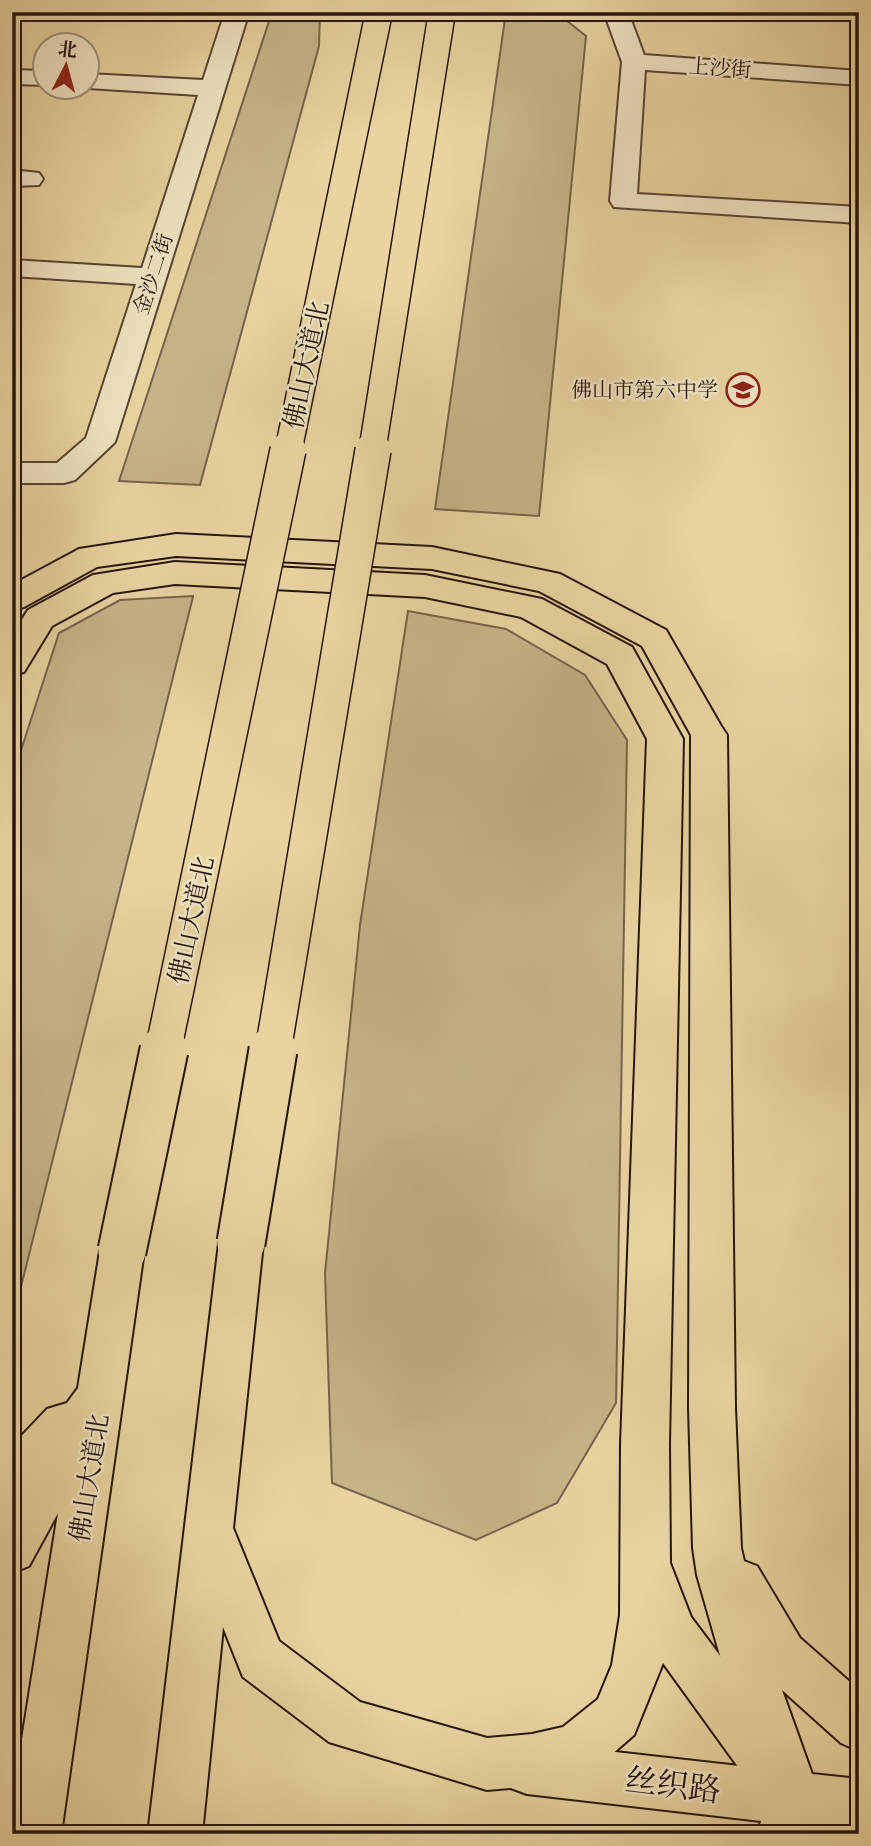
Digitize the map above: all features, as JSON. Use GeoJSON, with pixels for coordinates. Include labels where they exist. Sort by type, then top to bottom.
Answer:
{"type":"FeatureCollection","features":[{"type":"Feature","properties":{"kind":"main road","name":"佛山大道北"},"geometry":{"type":"LineString","coordinates":[[34,1834],[122,1251],[379,12]]}},
{"type":"Feature","properties":{"kind":"main road"},"geometry":{"type":"LineString","coordinates":[[175,1834],[241,1244],[442,12]]}},
{"type":"Feature","properties":{"kind":"main road"},"geometry":{"type":"LineString","coordinates":[[12,599],[90,557],[176,545],[432,558],[548,582],[654,638],[709,734],[712,1394],[717,1548],[722,1575],[789,1817]]}},
{"type":"Feature","properties":{"kind":"main road"},"geometry":{"type":"LineString","coordinates":[[12,663],[40,618],[105,583],[174,573],[425,586],[530,607],[620,656],[665,738],[645,1444],[646,1615],[637,1665],[616,1717],[576,1750],[532,1760],[487,1764],[347,1724],[261,1659],[209,1528]]}},
{"type":"Feature","properties":{"kind":"main road"},"geometry":{"type":"LineString","coordinates":[[12,1475],[21,1471],[103,1382]]}},
{"type":"Feature","properties":{"kind":"main road"},"geometry":{"type":"LineString","coordinates":[[12,1549],[103,1382]]}},
{"type":"Feature","properties":{"kind":"main road"},"geometry":{"type":"LineString","coordinates":[[717,1548],[782,1656],[859,1725]]}},
{"type":"Feature","properties":{"kind":"main road"},"geometry":{"type":"LineString","coordinates":[[647,1565],[656,1597],[672,1633],[789,1817],[859,1827]]}},
{"type":"Feature","properties":{"kind":"main road","name":"丝织路"},"geometry":{"type":"LineString","coordinates":[[487,1764],[789,1817],[859,1806]]}},
{"type":"Feature","properties":{"kind":"street","name":"金沙二街"},"geometry":{"type":"LineString","coordinates":[[12,473],[64,473],[100,442],[237,12]]}},
{"type":"Feature","properties":{"kind":"street"},"geometry":{"type":"LineString","coordinates":[[616,12],[634,62],[624,201],[859,215]]}},
{"type":"Feature","properties":{"kind":"street","name":"上沙街"},"geometry":{"type":"LineString","coordinates":[[634,62],[859,78]]}},
{"type":"Feature","properties":{"kind":"street"},"geometry":{"type":"LineString","coordinates":[[12,77],[32,78]]}},
{"type":"Feature","properties":{"kind":"street"},"geometry":{"type":"LineString","coordinates":[[102,82],[213,88]]}},
{"type":"Feature","properties":{"kind":"street"},"geometry":{"type":"LineString","coordinates":[[12,268],[152,277]]}},
{"type":"Feature","properties":{"kind":"shaded area"},"geometry":{"type":"Polygon","coordinates":[[[272,12],[320,12],[319,46],[200,485],[119,481],[272,12]]]}},
{"type":"Feature","properties":{"kind":"shaded area"},"geometry":{"type":"Polygon","coordinates":[[[506,12],[557,13],[586,36],[539,516],[435,509],[506,12]]]}},
{"type":"Feature","properties":{"kind":"shaded area"},"geometry":{"type":"Polygon","coordinates":[[[193,596],[12,1323],[12,778],[59,633],[120,600],[193,596]]]}},
{"type":"Feature","properties":{"kind":"shaded area"},"geometry":{"type":"Polygon","coordinates":[[[408,611],[506,629],[585,675],[627,740],[616,1403],[557,1503],[476,1540],[332,1483],[325,1273],[360,925],[408,611]]]}},
{"type":"Feature","properties":{"kind":"place","name":"佛山市第六中学"},"geometry":{"type":"Point","coordinates":[743,390]}}]}
